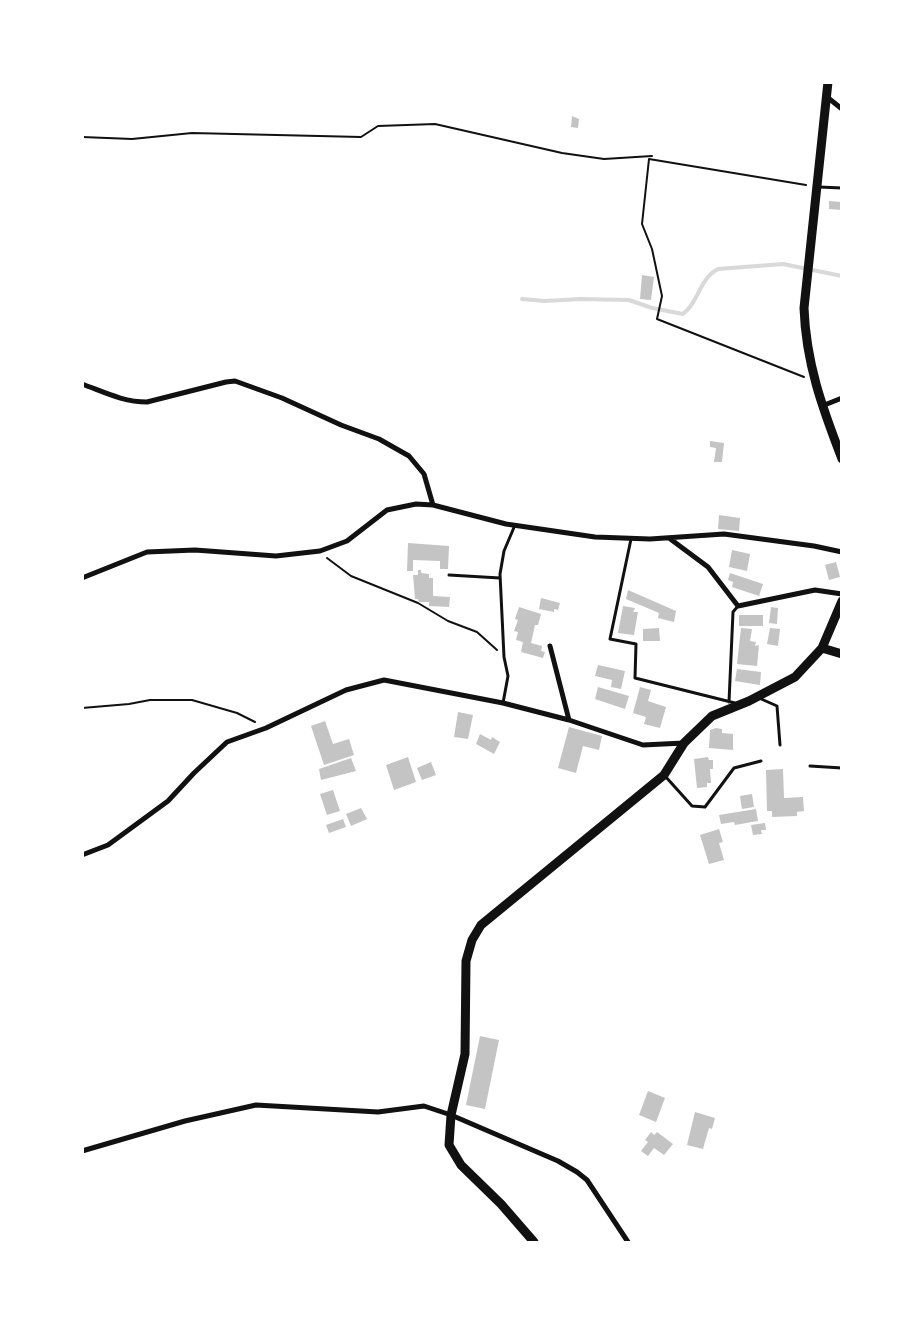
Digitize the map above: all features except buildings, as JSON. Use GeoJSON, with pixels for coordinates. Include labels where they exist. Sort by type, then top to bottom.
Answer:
{"type":"FeatureCollection","features":[{"type":"Feature","properties":{"kind":"street"},"geometry":{"type":"LineString","coordinates":[[828,82],[804,308],[805,331],[814,380],[842,459]]}},
{"type":"Feature","properties":{"kind":"street"},"geometry":{"type":"LineString","coordinates":[[827,97],[842,109]]}},
{"type":"Feature","properties":{"kind":"street"},"geometry":{"type":"LineString","coordinates":[[82,384],[117,398],[134,402],[147,402],[235,381],[282,398],[341,425],[379,439],[409,456],[424,474],[433,505]]}},
{"type":"Feature","properties":{"kind":"street"},"geometry":{"type":"LineString","coordinates":[[822,406],[842,398]]}},
{"type":"Feature","properties":{"kind":"street"},"geometry":{"type":"LineString","coordinates":[[82,578],[147,552],[195,550],[276,556],[320,551],[347,541],[387,510],[416,504],[433,505],[515,525],[595,537],[631,538],[724,534],[814,546],[842,552]]}},
{"type":"Feature","properties":{"kind":"street"},"geometry":{"type":"LineString","coordinates":[[669,537],[708,567],[738,606],[815,590],[842,594]]}},
{"type":"Feature","properties":{"kind":"street"},"geometry":{"type":"LineString","coordinates":[[534,1242],[501,1204],[460,1165],[448,1145],[451,1115],[465,1054],[466,961],[472,940],[481,925],[664,775],[684,743],[712,716],[740,705],[795,677],[822,648],[842,601]]}},
{"type":"Feature","properties":{"kind":"street"},"geometry":{"type":"LineString","coordinates":[[550,646],[569,720]]}},
{"type":"Feature","properties":{"kind":"street"},"geometry":{"type":"LineString","coordinates":[[822,648],[842,654]]}},
{"type":"Feature","properties":{"kind":"street"},"geometry":{"type":"LineString","coordinates":[[82,856],[108,845],[168,801],[227,742],[266,728],[346,690],[384,680],[503,703],[569,720],[643,745],[684,743]]}},
{"type":"Feature","properties":{"kind":"street"},"geometry":{"type":"LineString","coordinates":[[82,1152],[185,1121],[256,1105],[378,1112],[424,1106],[451,1115],[558,1161],[577,1172],[586,1180],[628,1242]]}},
{"type":"Feature","properties":{"kind":"lane"},"geometry":{"type":"LineString","coordinates":[[816,186],[842,188]]}},
{"type":"Feature","properties":{"kind":"lane"},"geometry":{"type":"LineString","coordinates":[[503,703],[508,676],[504,657],[500,578],[504,551],[515,525]]}},
{"type":"Feature","properties":{"kind":"lane"},"geometry":{"type":"LineString","coordinates":[[631,538],[610,639],[636,644],[635,678],[740,705]]}},
{"type":"Feature","properties":{"kind":"lane"},"geometry":{"type":"LineString","coordinates":[[449,576],[500,578]]}},
{"type":"Feature","properties":{"kind":"lane"},"geometry":{"type":"LineString","coordinates":[[729,702],[733,612],[738,606]]}},
{"type":"Feature","properties":{"kind":"lane"},"geometry":{"type":"LineString","coordinates":[[756,697],[777,706],[780,745]]}},
{"type":"Feature","properties":{"kind":"lane"},"geometry":{"type":"LineString","coordinates":[[664,775],[692,806],[705,807],[734,768],[761,762]]}},
{"type":"Feature","properties":{"kind":"lane"},"geometry":{"type":"LineString","coordinates":[[810,766],[842,768]]}},
{"type":"Feature","properties":{"kind":"path"},"geometry":{"type":"LineString","coordinates":[[82,137],[132,139],[192,133],[361,137],[378,126],[435,124],[562,153],[604,159],[652,156]]}},
{"type":"Feature","properties":{"kind":"path"},"geometry":{"type":"LineString","coordinates":[[814,380],[657,319],[662,296],[652,249],[642,224],[649,159],[816,186]]}},
{"type":"Feature","properties":{"kind":"path"},"geometry":{"type":"LineString","coordinates":[[320,551],[351,576],[418,603],[448,621],[477,632],[504,657]]}},
{"type":"Feature","properties":{"kind":"path"},"geometry":{"type":"LineString","coordinates":[[82,708],[115,706],[150,700],[192,700],[237,713],[266,728]]}},
{"type":"Feature","properties":{"kind":"waterway"},"geometry":{"type":"LineString","coordinates":[[522,299],[545,301],[580,299],[629,300],[652,308],[683,314],[693,303],[703,284],[718,269],[783,264],[842,276]]}}]}
